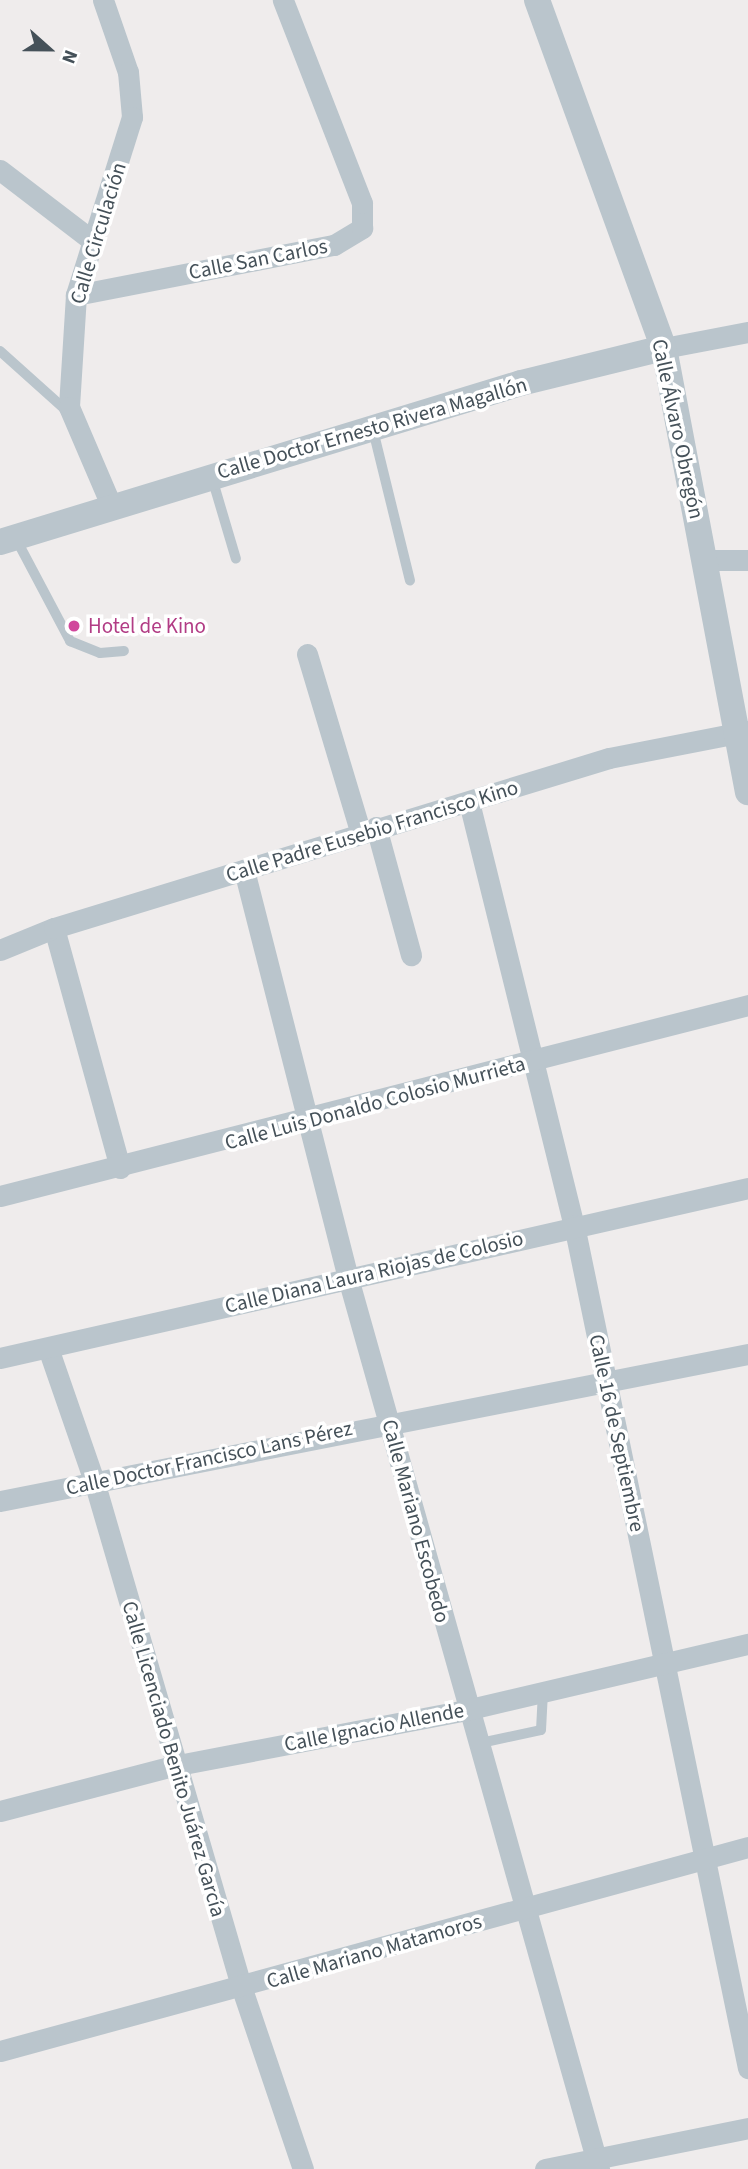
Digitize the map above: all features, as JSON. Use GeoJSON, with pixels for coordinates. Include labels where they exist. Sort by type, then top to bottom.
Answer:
{"type":"FeatureCollection","features":[{"type":"Feature","properties":{"kind":"street","name":"Calle Circulación"},"geometry":{"type":"LineString","coordinates":[[103,0],[128,72],[132,117],[76,295],[69,350],[73,416],[111,505]]}},
{"type":"Feature","properties":{"kind":"street","name":"Calle San Carlos"},"geometry":{"type":"LineString","coordinates":[[76,295],[334,245],[362,228],[362,203],[283,0]]}},
{"type":"Feature","properties":{"kind":"street","name":"Calle Álvaro Obregón"},"geometry":{"type":"LineString","coordinates":[[537,0],[664,348],[742,731],[748,792]]}},
{"type":"Feature","properties":{"kind":"street"},"geometry":{"type":"LineString","coordinates":[[0,170],[93,241]]}},
{"type":"Feature","properties":{"kind":"street","name":"Calle Doctor Ernesto Rivera Magallón"},"geometry":{"type":"LineString","coordinates":[[8,539],[111,505],[372,428],[664,348],[748,332]]}},
{"type":"Feature","properties":{"kind":"street"},"geometry":{"type":"LineString","coordinates":[[706,560],[748,560]]}},
{"type":"Feature","properties":{"kind":"street"},"geometry":{"type":"LineString","coordinates":[[307,654],[411,955]]}},
{"type":"Feature","properties":{"kind":"street","name":"Calle Padre Eusebio Francisco Kino"},"geometry":{"type":"LineString","coordinates":[[0,950],[54,928],[368,829],[469,802],[609,758],[742,731]]}},
{"type":"Feature","properties":{"kind":"street","name":"Calle 16 de Septiembre"},"geometry":{"type":"LineString","coordinates":[[469,802],[530,1063],[574,1225],[604,1383],[669,1662],[705,1859],[748,2068]]}},
{"type":"Feature","properties":{"kind":"street","name":"Calle Mariano Escobedo"},"geometry":{"type":"LineString","coordinates":[[244,870],[305,1121],[390,1420],[466,1710],[598,2164]]}},
{"type":"Feature","properties":{"kind":"street"},"geometry":{"type":"LineString","coordinates":[[54,928],[120,1168]]}},
{"type":"Feature","properties":{"kind":"street","name":"Calle Luis Donaldo Colosio Murrieta"},"geometry":{"type":"LineString","coordinates":[[0,1196],[305,1121],[748,1005]]}},
{"type":"Feature","properties":{"kind":"street","name":"Calle Diana Laura Riojas de Colosio"},"geometry":{"type":"LineString","coordinates":[[0,1358],[574,1225],[748,1188]]}},
{"type":"Feature","properties":{"kind":"street","name":"Calle Licenciado Benito Juárez García"},"geometry":{"type":"LineString","coordinates":[[48,1348],[94,1481],[173,1766],[242,1989],[303,2169]]}},
{"type":"Feature","properties":{"kind":"street","name":"Calle Doctor Francisco Lans Pérez"},"geometry":{"type":"LineString","coordinates":[[0,1501],[390,1420],[604,1383],[748,1354]]}},
{"type":"Feature","properties":{"kind":"street","name":"Calle Ignacio Allende"},"geometry":{"type":"LineString","coordinates":[[0,1811],[173,1766],[466,1710],[748,1644]]}},
{"type":"Feature","properties":{"kind":"street","name":"Calle Mariano Matamoros"},"geometry":{"type":"LineString","coordinates":[[0,2052],[242,1989],[523,1907],[748,1847]]}},
{"type":"Feature","properties":{"kind":"street"},"geometry":{"type":"LineString","coordinates":[[545,2169],[598,2164],[748,2127]]}},
{"type":"Feature","properties":{"kind":"lane"},"geometry":{"type":"LineString","coordinates":[[0,351],[73,416]]}},
{"type":"Feature","properties":{"kind":"lane"},"geometry":{"type":"LineString","coordinates":[[372,428],[410,581]]}},
{"type":"Feature","properties":{"kind":"lane"},"geometry":{"type":"LineString","coordinates":[[211,475],[236,559]]}},
{"type":"Feature","properties":{"kind":"lane"},"geometry":{"type":"LineString","coordinates":[[8,539],[70,641],[100,653],[124,651]]}},
{"type":"Feature","properties":{"kind":"lane"},"geometry":{"type":"LineString","coordinates":[[476,1744],[541,1730],[543,1691]]}},
{"type":"Feature","properties":{"kind":"place","name":"Hotel de Kino"},"geometry":{"type":"Point","coordinates":[74,626]}}]}
